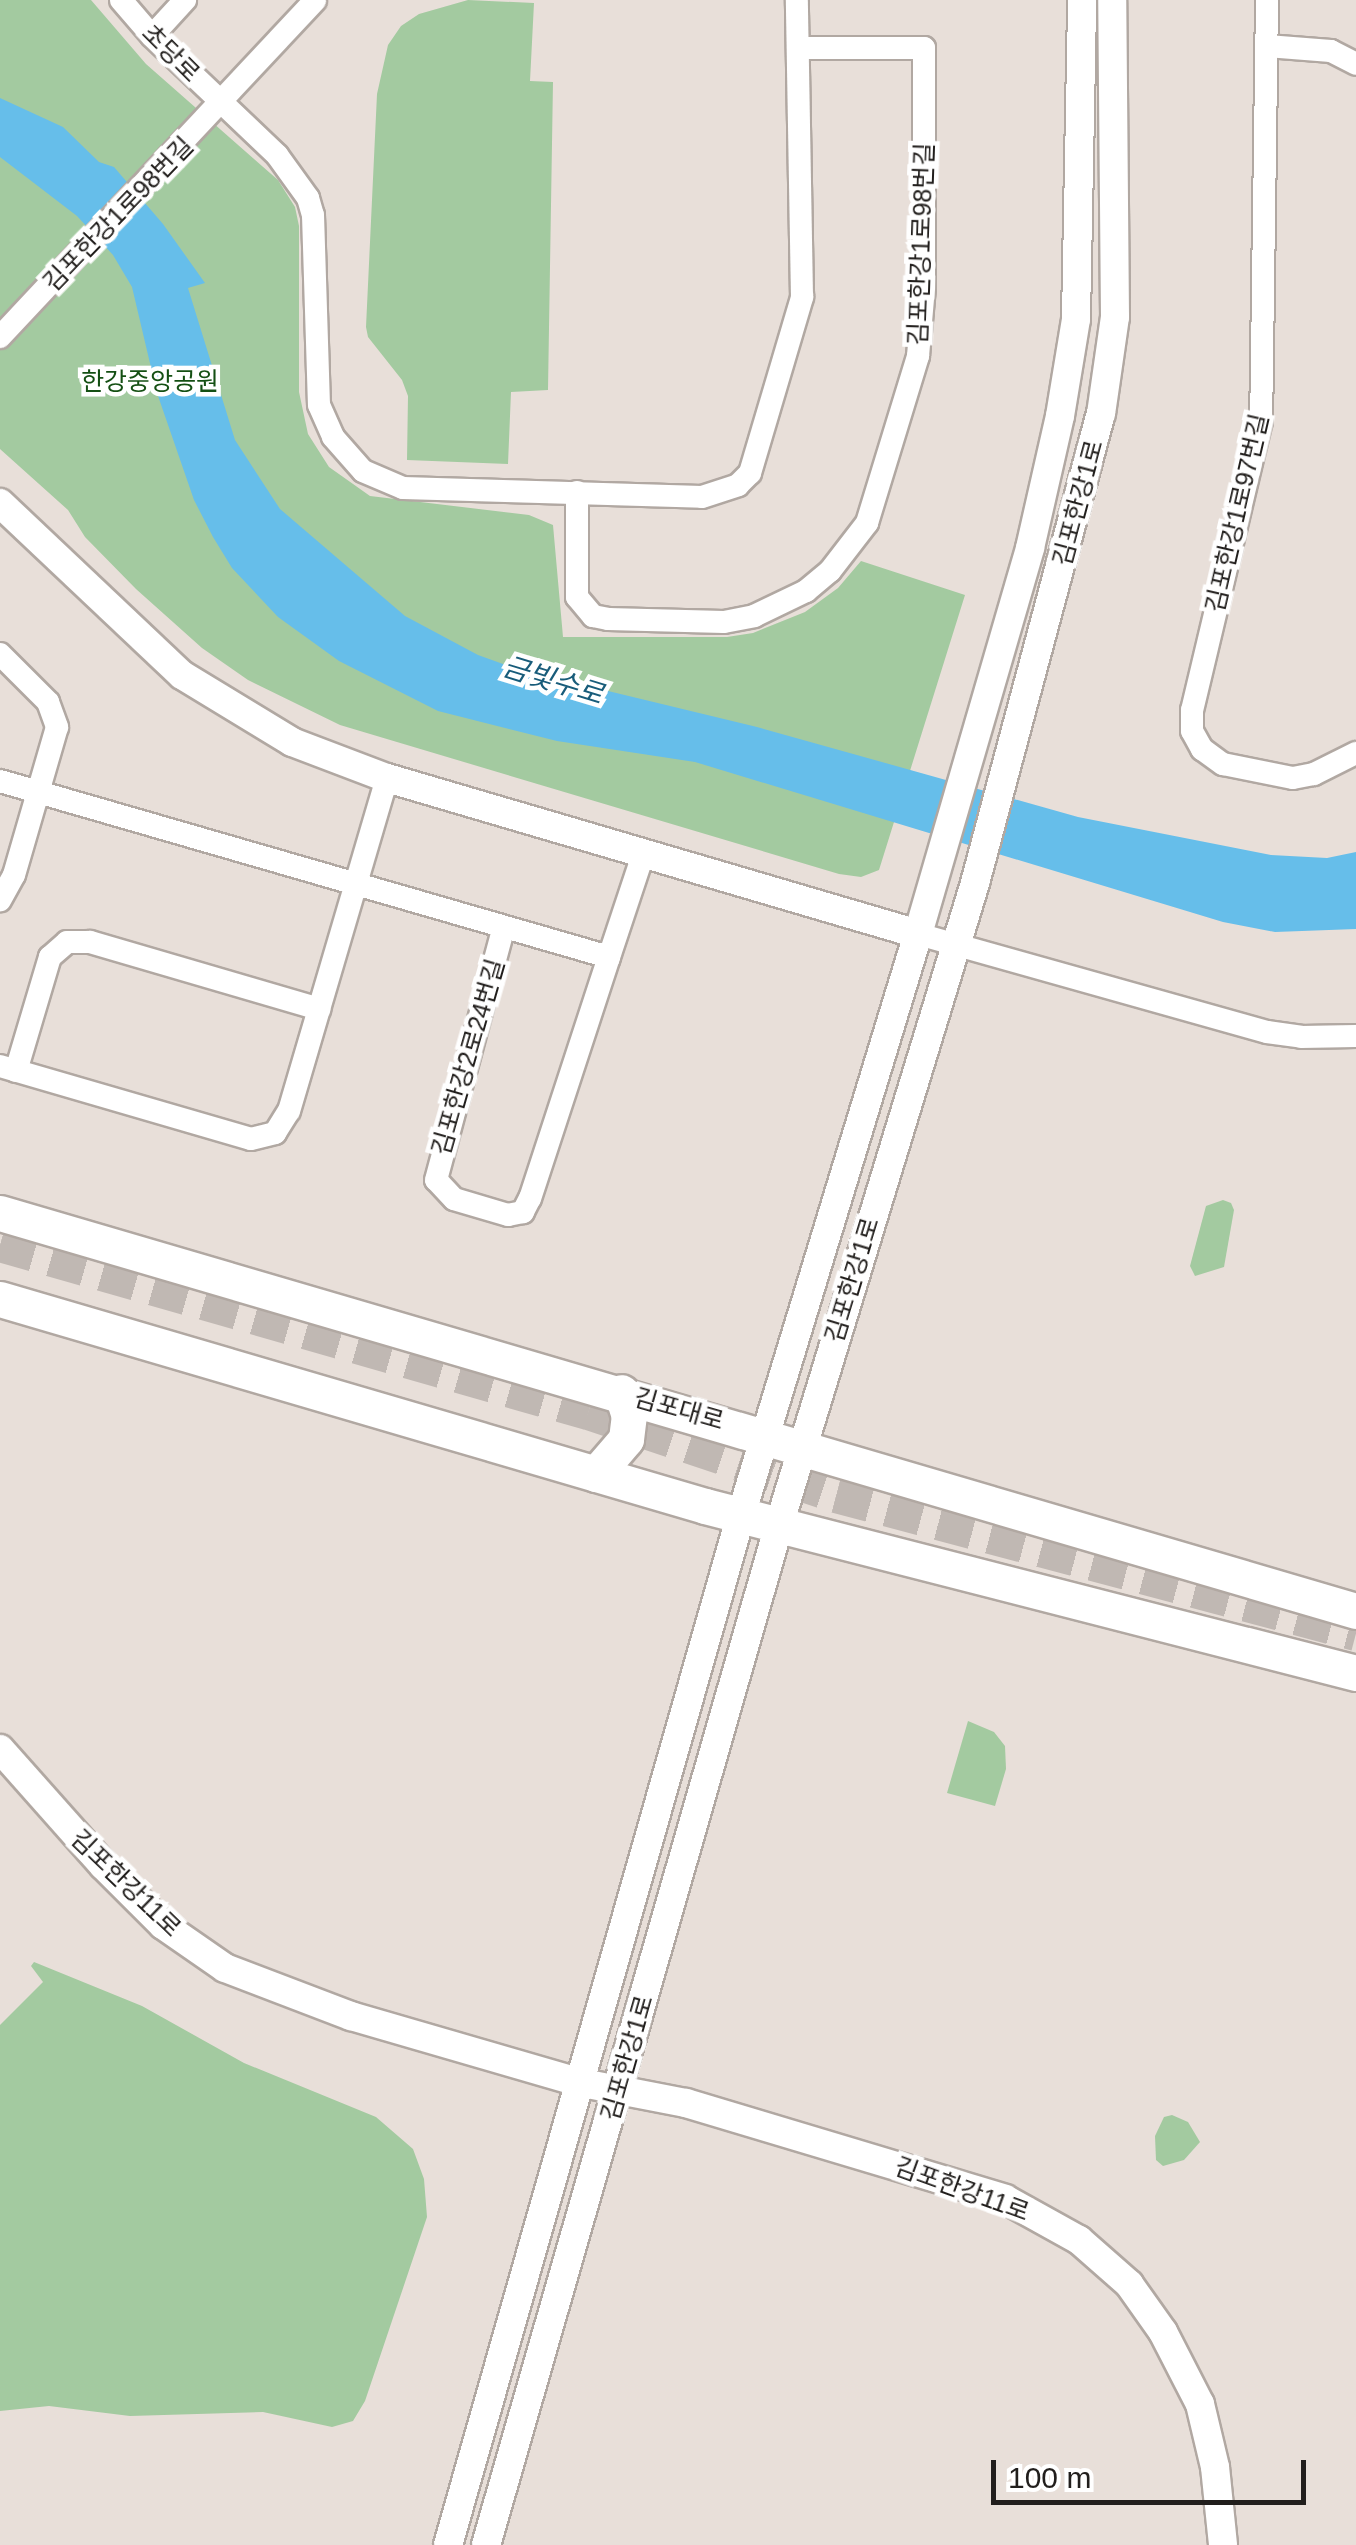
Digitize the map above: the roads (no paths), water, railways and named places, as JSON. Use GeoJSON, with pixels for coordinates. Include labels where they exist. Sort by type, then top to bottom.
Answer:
{"type":"FeatureCollection","features":[{"type":"Feature","properties":{"kind":"main road","name":"김포대로"},"geometry":{"type":"LineString","coordinates":[[0,1213],[766,1434],[802,1449],[1356,1611]]}},
{"type":"Feature","properties":{"kind":"main road"},"geometry":{"type":"LineString","coordinates":[[0,1299],[741,1515],[1356,1673]]}},
{"type":"Feature","properties":{"kind":"main road"},"geometry":{"type":"LineString","coordinates":[[596,1474],[626,1439],[629,1416],[621,1392]]}},
{"type":"Feature","properties":{"kind":"street","name":"초당로"},"geometry":{"type":"LineString","coordinates":[[121,0],[152,36],[277,156],[308,198],[313,215],[316,386],[324,420],[347,456],[363,471],[403,488],[577,492]]}},
{"type":"Feature","properties":{"kind":"street"},"geometry":{"type":"LineString","coordinates":[[152,36],[185,0]]}},
{"type":"Feature","properties":{"kind":"street","name":"김포한강1로98번길"},"geometry":{"type":"LineString","coordinates":[[5,332],[223,104],[315,0]]}},
{"type":"Feature","properties":{"kind":"street"},"geometry":{"type":"LineString","coordinates":[[577,492],[702,497],[738,485],[750,473],[802,297],[797,0]]}},
{"type":"Feature","properties":{"kind":"street","name":"김포한강1로"},"geometry":{"type":"LineString","coordinates":[[448,2545],[741,1515],[976,740],[1030,548],[1072,359],[1078,273],[1082,0]]}},
{"type":"Feature","properties":{"kind":"street","name":"김포한강1로"},"geometry":{"type":"LineString","coordinates":[[486,2545],[802,1449],[975,883],[1080,496],[1111,360],[1115,317],[1112,0]]}},
{"type":"Feature","properties":{"kind":"street","name":"김포한강1로97번길"},"geometry":{"type":"LineString","coordinates":[[1267,0],[1260,421],[1192,710],[1192,731],[1202,749],[1223,764],[1293,778],[1314,774],[1356,753]]}},
{"type":"Feature","properties":{"kind":"street"},"geometry":{"type":"LineString","coordinates":[[1267,46],[1331,51],[1356,64]]}},
{"type":"Feature","properties":{"kind":"street","name":"김포한강1로98번길"},"geometry":{"type":"LineString","coordinates":[[577,492],[577,597],[592,616],[608,619],[724,622],[754,616],[806,590],[830,571],[867,523],[894,447],[920,344],[924,287],[924,48],[798,48]]}},
{"type":"Feature","properties":{"kind":"street"},"geometry":{"type":"LineString","coordinates":[[0,503],[182,675],[292,742],[387,778],[643,855],[1267,1032],[1301,1037],[1356,1036]]}},
{"type":"Feature","properties":{"kind":"street"},"geometry":{"type":"LineString","coordinates":[[0,654],[39,691],[57,718],[14,875],[0,900]]}},
{"type":"Feature","properties":{"kind":"street"},"geometry":{"type":"LineString","coordinates":[[319,1009],[90,942],[67,942],[50,957],[8,1068],[251,1139],[264,1139],[284,1124],[319,1009],[387,778]]}},
{"type":"Feature","properties":{"kind":"street","name":"김포한강2로24번길"},"geometry":{"type":"LineString","coordinates":[[0,780],[608,957]]}},
{"type":"Feature","properties":{"kind":"street","name":"김포한강2로24번길"},"geometry":{"type":"LineString","coordinates":[[504,927],[437,1168],[440,1189],[508,1215],[523,1212],[527,1205],[643,855]]}},
{"type":"Feature","properties":{"kind":"street","name":"김포한강11로"},"geometry":{"type":"LineString","coordinates":[[0,1749],[103,1866],[163,1926],[224,1968],[351,2016],[618,2092],[1008,2211],[1076,2250],[1122,2292],[1144,2322],[1190,2405],[1205,2466],[1214,2545]]}},
{"type":"Feature","properties":{"kind":"street","name":"김포한강11로"},"geometry":{"type":"LineString","coordinates":[[618,2092],[686,2103],[1005,2199],[1079,2240],[1129,2284],[1164,2332],[1200,2404],[1215,2468],[1224,2545]]}},
{"type":"Feature","properties":{"kind":"water","name":"금빛수로"},"geometry":{"type":"Polygon","coordinates":[[[0,98],[63,127],[99,162],[114,167],[163,224],[205,283],[188,288],[235,440],[280,509],[405,616],[478,655],[517,669],[757,727],[1078,817],[1271,855],[1327,858],[1356,852],[1356,929],[1275,932],[1223,922],[695,762],[557,741],[438,711],[339,661],[278,617],[232,568],[213,537],[194,500],[157,393],[132,287],[113,255],[77,216],[0,157],[0,98]]]}},
{"type":"Feature","properties":{"kind":"tunnel"},"geometry":{"type":"LineString","coordinates":[[0,1244],[588,1412],[836,1495],[1356,1633]]}},
{"type":"Feature","properties":{"kind":"park label","name":"한강중앙공원"},"geometry":{"type":"Point","coordinates":[150,381]}}]}
